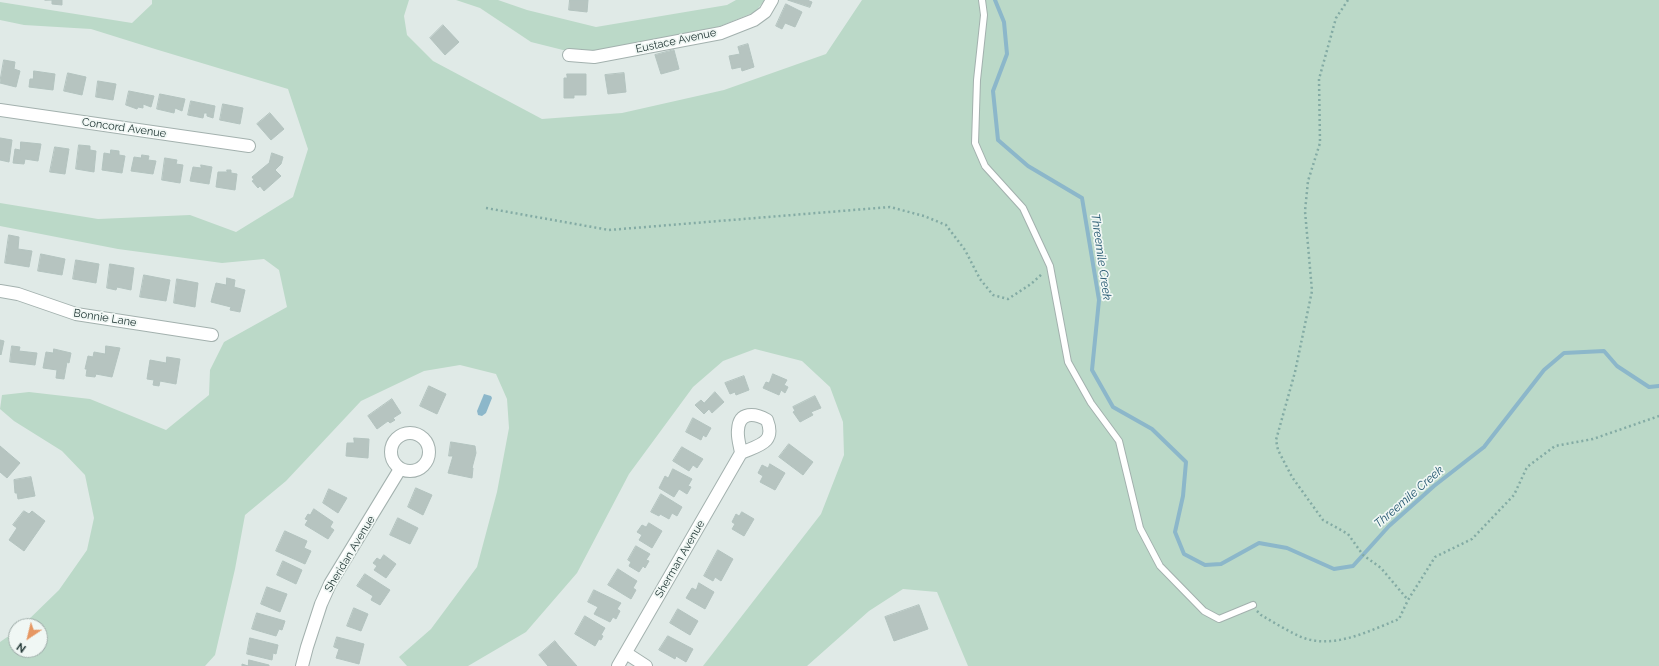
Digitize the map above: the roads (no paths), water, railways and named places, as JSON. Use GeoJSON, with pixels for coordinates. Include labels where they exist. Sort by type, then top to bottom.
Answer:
{"type":"FeatureCollection","features":[{"type":"Feature","properties":{"kind":"street","name":"Eustace Avenue"},"geometry":{"type":"LineString","coordinates":[[570,55],[600,57],[720,32],[754,20],[765,12],[772,0]]}},
{"type":"Feature","properties":{"kind":"street","name":"Concord Avenue"},"geometry":{"type":"LineString","coordinates":[[0,110],[249,146]]}},
{"type":"Feature","properties":{"kind":"street","name":"Bonnie Lane"},"geometry":{"type":"LineString","coordinates":[[0,291],[18,294],[76,314],[212,335]]}},
{"type":"Feature","properties":{"kind":"street","name":"Sherman Avenue"},"geometry":{"type":"LineString","coordinates":[[618,666],[741,452]]}},
{"type":"Feature","properties":{"kind":"street","name":"Sheridan Avenue"},"geometry":{"type":"LineString","coordinates":[[302,666],[321,604],[330,584],[400,469]]}},
{"type":"Feature","properties":{"kind":"street"},"geometry":{"type":"LineString","coordinates":[[626,653],[646,666]]}},
{"type":"Feature","properties":{"kind":"lane"},"geometry":{"type":"LineString","coordinates":[[982,0],[984,15],[977,80],[975,143],[985,166],[1023,208],[1050,266],[1068,362],[1091,403],[1119,441],[1140,528],[1160,566],[1204,611],[1219,619],[1253,605]]}},
{"type":"Feature","properties":{"kind":"water"},"geometry":{"type":"Polygon","coordinates":[[[484,394],[491,396],[492,398],[486,413],[482,416],[478,415],[477,411],[484,394]]]}},
{"type":"Feature","properties":{"kind":"waterway","name":"Threemile Creek"},"geometry":{"type":"LineString","coordinates":[[995,0],[1004,22],[1007,54],[993,91],[998,140],[1028,166],[1082,198],[1099,300],[1092,370],[1113,407],[1152,429],[1186,462],[1183,496],[1175,532],[1184,554],[1205,565],[1221,564],[1259,543],[1287,548],[1334,569],[1353,566],[1389,526],[1434,486],[1484,447],[1544,370],[1564,353],[1604,351],[1617,366],[1649,387],[1659,386]]}}]}
